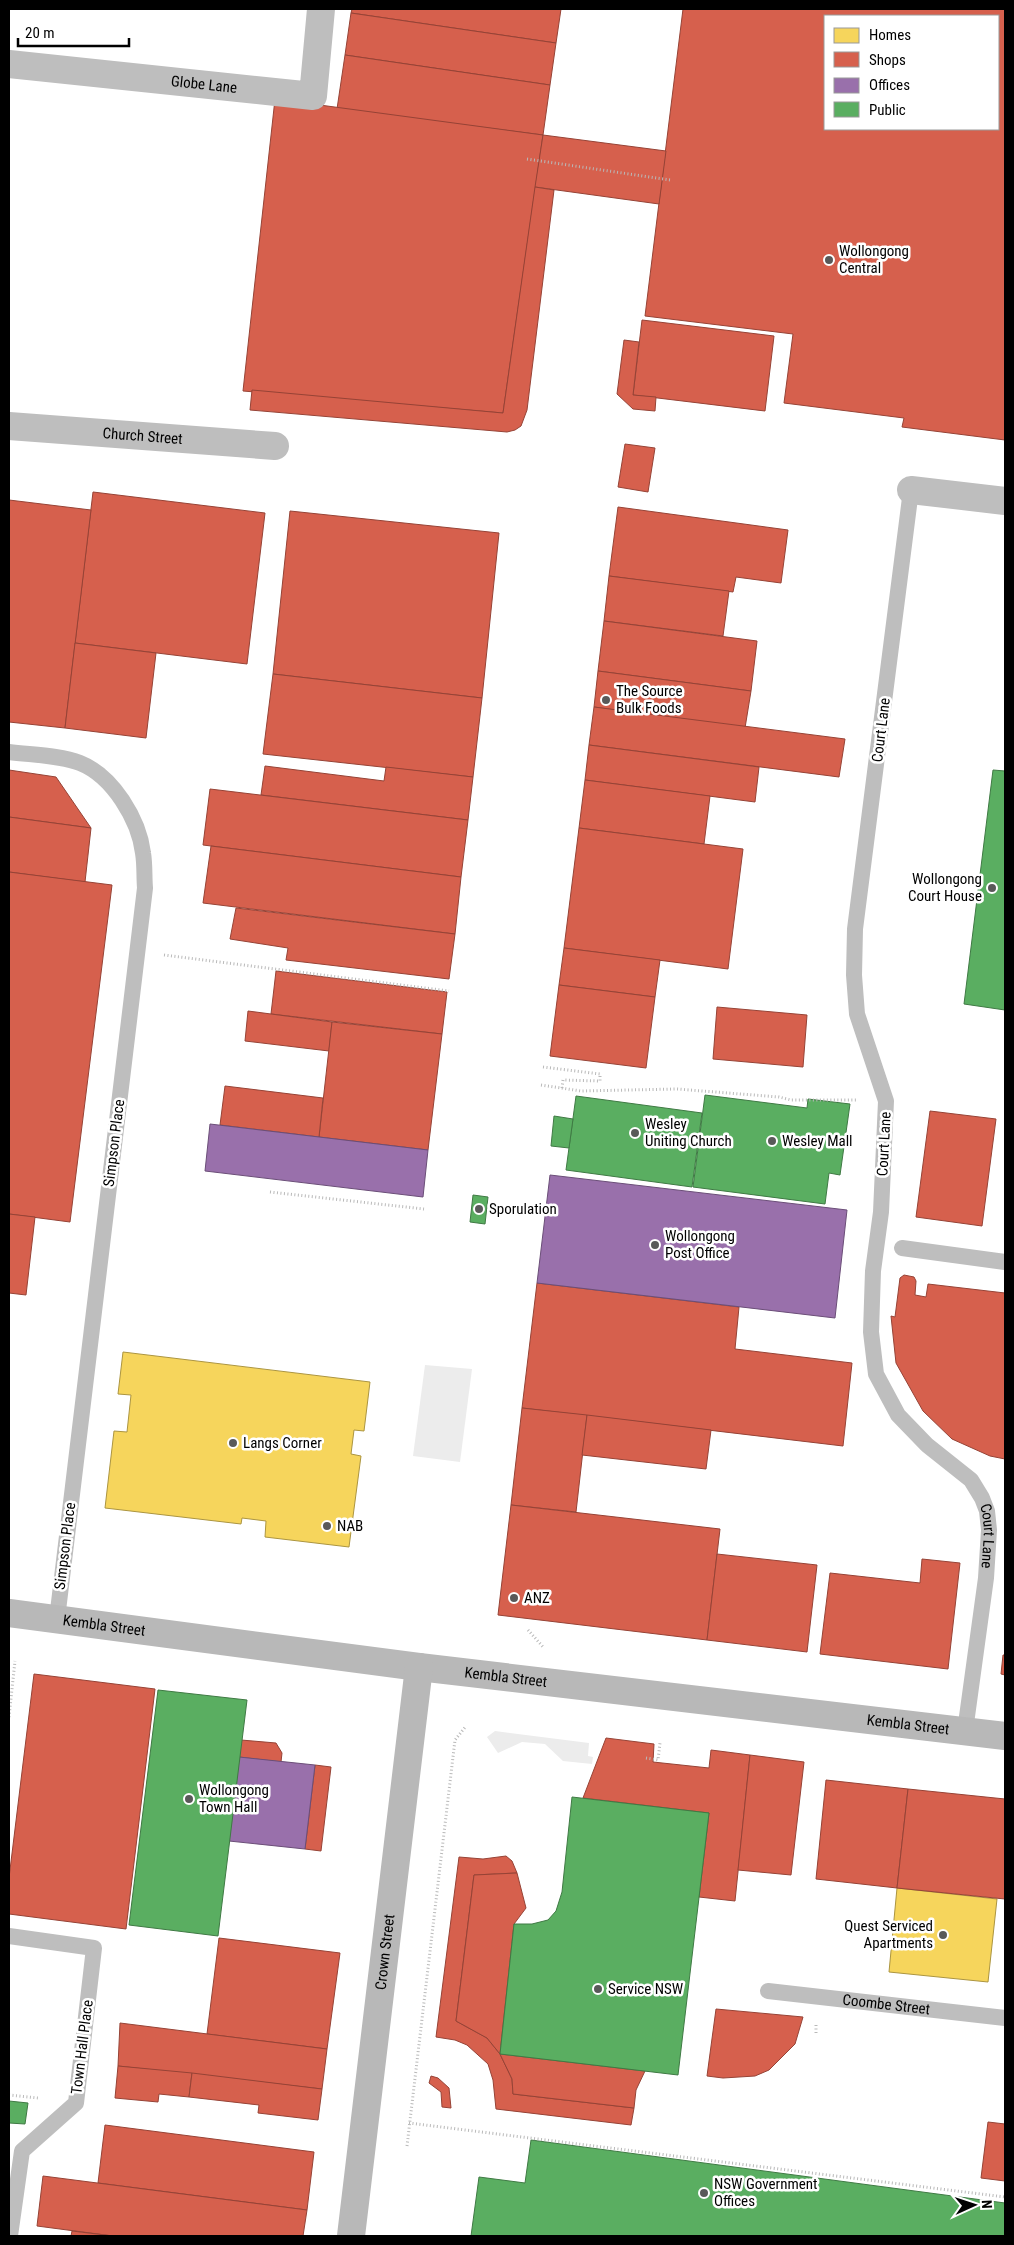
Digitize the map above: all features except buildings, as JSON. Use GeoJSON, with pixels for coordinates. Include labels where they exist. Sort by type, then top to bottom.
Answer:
{"type":"FeatureCollection","features":[{"type":"Feature","properties":{"kind":"main road","name":"Kembla Street"},"geometry":{"type":"LineString","coordinates":[[9,1613],[419,1667],[1005,1736]]}},
{"type":"Feature","properties":{"kind":"main road","name":"Crown Street"},"geometry":{"type":"LineString","coordinates":[[351,2236],[419,1667]]}},
{"type":"Feature","properties":{"kind":"street","name":"Globe Lane"},"geometry":{"type":"LineString","coordinates":[[9,64],[313,96],[321,9]]}},
{"type":"Feature","properties":{"kind":"street","name":"Church Street"},"geometry":{"type":"LineString","coordinates":[[9,426],[276,446]]}},
{"type":"Feature","properties":{"kind":"street"},"geometry":{"type":"LineString","coordinates":[[911,490],[1005,501]]}},
{"type":"Feature","properties":{"kind":"lane","name":"Court Lane"},"geometry":{"type":"LineString","coordinates":[[911,490],[855,929],[854,976],[857,1014],[886,1101],[881,1212],[872,1271],[871,1332],[876,1374],[898,1415],[927,1445],[971,1480],[982,1498],[987,1511],[989,1530],[986,1578],[965,1731]]}},
{"type":"Feature","properties":{"kind":"lane","name":"Simpson Place"},"geometry":{"type":"LineString","coordinates":[[9,752],[70,760],[80,763],[103,776],[124,804],[143,852],[145,888],[57,1619]]}},
{"type":"Feature","properties":{"kind":"lane"},"geometry":{"type":"LineString","coordinates":[[902,1248],[1005,1262]]}},
{"type":"Feature","properties":{"kind":"lane","name":"Town Hall Place"},"geometry":{"type":"LineString","coordinates":[[9,1936],[94,1948],[76,2103],[22,2151],[10,2236]]}},
{"type":"Feature","properties":{"kind":"lane","name":"Coombe Street"},"geometry":{"type":"LineString","coordinates":[[768,1991],[1005,2018]]}},
{"type":"Feature","properties":{"kind":"path"},"geometry":{"type":"LineString","coordinates":[[527,159],[670,180]]}},
{"type":"Feature","properties":{"kind":"path"},"geometry":{"type":"LineString","coordinates":[[161,954],[448,990]]}},
{"type":"Feature","properties":{"kind":"path"},"geometry":{"type":"LineString","coordinates":[[543,1067],[600,1074],[600,1081],[563,1080],[562,1088]]}},
{"type":"Feature","properties":{"kind":"path"},"geometry":{"type":"LineString","coordinates":[[540,1085],[581,1091],[677,1089],[780,1096],[791,1100],[886,1101]]}},
{"type":"Feature","properties":{"kind":"path"},"geometry":{"type":"LineString","coordinates":[[270,1192],[424,1209]]}},
{"type":"Feature","properties":{"kind":"path"},"geometry":{"type":"LineString","coordinates":[[9,1717],[15,1661]]}},
{"type":"Feature","properties":{"kind":"path"},"geometry":{"type":"LineString","coordinates":[[407,2146],[455,1740],[466,1726]]}},
{"type":"Feature","properties":{"kind":"path"},"geometry":{"type":"LineString","coordinates":[[646,1758],[658,1760],[660,1743]]}},
{"type":"Feature","properties":{"kind":"path"},"geometry":{"type":"LineString","coordinates":[[816,2028],[816,2033]]}},
{"type":"Feature","properties":{"kind":"path"},"geometry":{"type":"LineString","coordinates":[[409,2123],[1005,2196]]}},
{"type":"Feature","properties":{"kind":"shaded area"},"geometry":{"type":"Polygon","coordinates":[[[425,1365],[472,1369],[460,1462],[413,1456],[425,1365]]]}},
{"type":"Feature","properties":{"kind":"shaded area"},"geometry":{"type":"Polygon","coordinates":[[[495,1731],[589,1743],[588,1756],[593,1757],[592,1764],[563,1761],[545,1744],[522,1742],[498,1753],[487,1737],[495,1731]]]}},
{"type":"Feature","properties":{"kind":"place","name":"Wollongong Central"},"geometry":{"type":"Point","coordinates":[829,260]}},
{"type":"Feature","properties":{"kind":"place","name":"The Source Bulk Foods"},"geometry":{"type":"Point","coordinates":[606,700]}},
{"type":"Feature","properties":{"kind":"place","name":"Wollongong Court House"},"geometry":{"type":"Point","coordinates":[992,888]}},
{"type":"Feature","properties":{"kind":"place","name":"Wesley Uniting Church"},"geometry":{"type":"Point","coordinates":[635,1133]}},
{"type":"Feature","properties":{"kind":"place","name":"Wesley Mall"},"geometry":{"type":"Point","coordinates":[772,1141]}},
{"type":"Feature","properties":{"kind":"place","name":"Sporulation"},"geometry":{"type":"Point","coordinates":[479,1209]}},
{"type":"Feature","properties":{"kind":"place","name":"Wollongong Post Office"},"geometry":{"type":"Point","coordinates":[655,1245]}},
{"type":"Feature","properties":{"kind":"place","name":"Langs Corner"},"geometry":{"type":"Point","coordinates":[233,1443]}},
{"type":"Feature","properties":{"kind":"place","name":"NAB"},"geometry":{"type":"Point","coordinates":[327,1526]}},
{"type":"Feature","properties":{"kind":"place","name":"ANZ"},"geometry":{"type":"Point","coordinates":[514,1598]}},
{"type":"Feature","properties":{"kind":"place","name":"Wollongong Town Hall"},"geometry":{"type":"Point","coordinates":[189,1799]}},
{"type":"Feature","properties":{"kind":"place","name":"Quest Serviced Apartments"},"geometry":{"type":"Point","coordinates":[943,1935]}},
{"type":"Feature","properties":{"kind":"place","name":"Service NSW"},"geometry":{"type":"Point","coordinates":[598,1989]}},
{"type":"Feature","properties":{"kind":"place","name":"NSW Government Offices"},"geometry":{"type":"Point","coordinates":[704,2193]}}]}
